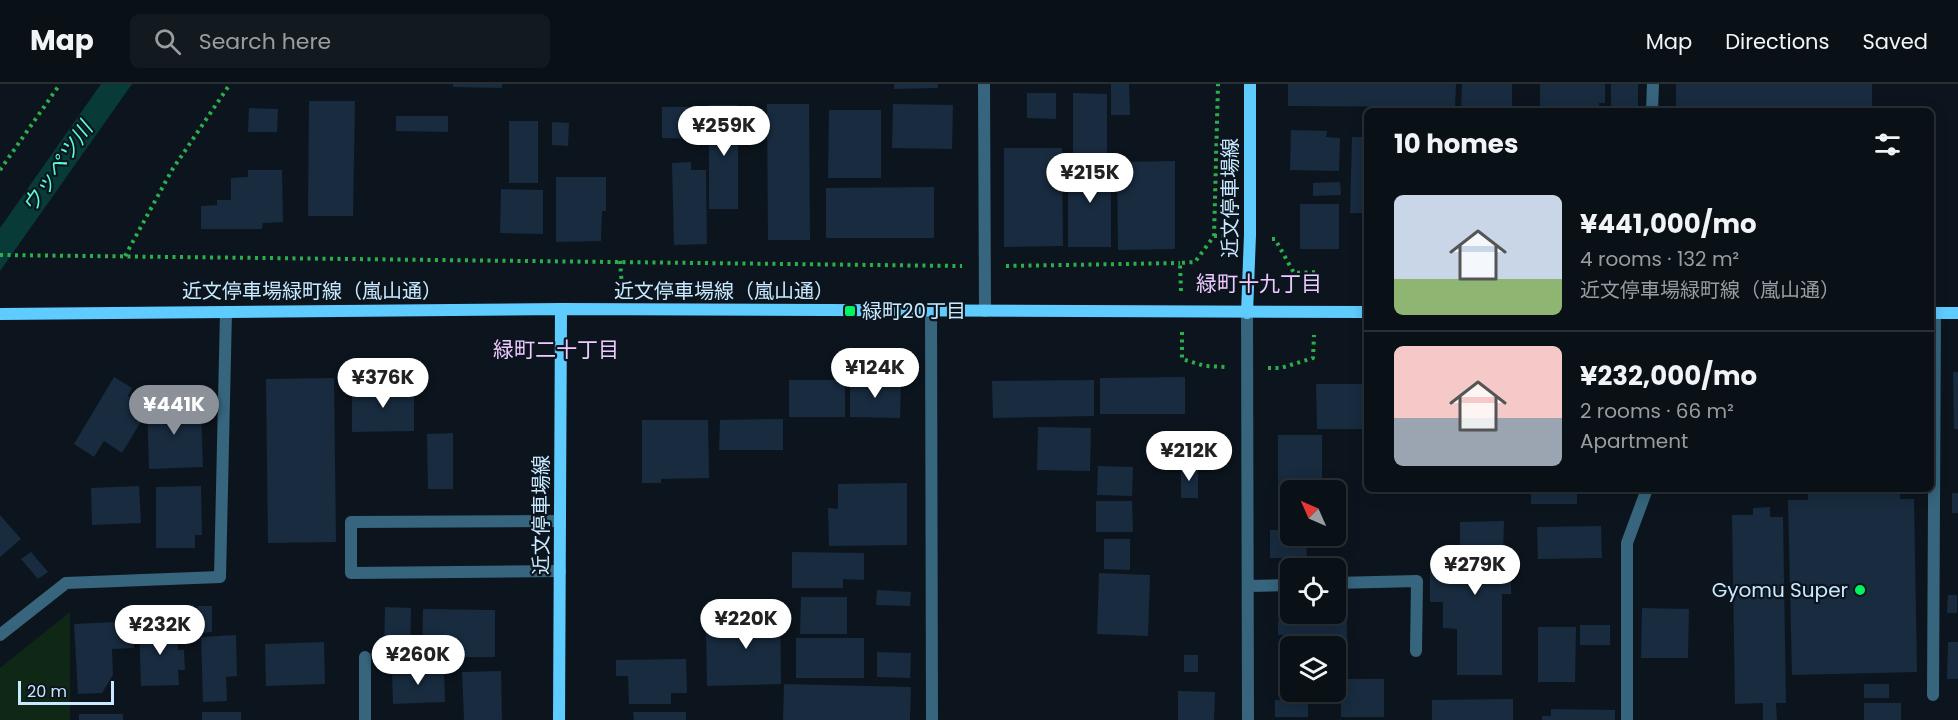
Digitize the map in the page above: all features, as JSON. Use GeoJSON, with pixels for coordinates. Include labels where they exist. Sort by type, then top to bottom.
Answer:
{"type":"FeatureCollection","features":[{"type":"Feature","properties":{"kind":"main road","name":"近文停車場線"},"geometry":{"type":"LineString","coordinates":[[1247,313],[1250,235],[1250,84]]}},
{"type":"Feature","properties":{"kind":"main road","name":"近文停車場線"},"geometry":{"type":"LineString","coordinates":[[559,720],[561,309]]}},
{"type":"Feature","properties":{"kind":"main road","name":"近文停車場線（嵐山通）"},"geometry":{"type":"LineString","coordinates":[[561,309],[1364,312]]}},
{"type":"Feature","properties":{"kind":"main road","name":"近文停車場緑町線（嵐山通）"},"geometry":{"type":"LineString","coordinates":[[0,314],[561,309]]}},
{"type":"Feature","properties":{"kind":"main road"},"geometry":{"type":"LineString","coordinates":[[1934,313],[1958,313]]}},
{"type":"Feature","properties":{"kind":"street"},"geometry":{"type":"LineString","coordinates":[[984,84],[985,311]]}},
{"type":"Feature","properties":{"kind":"street"},"geometry":{"type":"LineString","coordinates":[[1652,108],[1653,84]]}},
{"type":"Feature","properties":{"kind":"street"},"geometry":{"type":"LineString","coordinates":[[932,311],[932,720]]}},
{"type":"Feature","properties":{"kind":"street"},"geometry":{"type":"LineString","coordinates":[[0,635],[66,583],[220,577],[226,312]]}},
{"type":"Feature","properties":{"kind":"street"},"geometry":{"type":"LineString","coordinates":[[1247,313],[1248,720]]}},
{"type":"Feature","properties":{"kind":"street"},"geometry":{"type":"LineString","coordinates":[[1627,720],[1627,543],[1646,492]]}},
{"type":"Feature","properties":{"kind":"street"},"geometry":{"type":"LineString","coordinates":[[1933,492],[1933,695]]}},
{"type":"Feature","properties":{"kind":"street"},"geometry":{"type":"LineString","coordinates":[[560,521],[351,522],[351,573],[560,571]]}},
{"type":"Feature","properties":{"kind":"street"},"geometry":{"type":"LineString","coordinates":[[1346,583],[1417,581],[1416,651]]}},
{"type":"Feature","properties":{"kind":"street"},"geometry":{"type":"LineString","coordinates":[[1248,586],[1280,585]]}},
{"type":"Feature","properties":{"kind":"street"},"geometry":{"type":"LineString","coordinates":[[365,657],[365,720]]}},
{"type":"Feature","properties":{"kind":"path"},"geometry":{"type":"LineString","coordinates":[[0,170],[60,84]]}},
{"type":"Feature","properties":{"kind":"path"},"geometry":{"type":"LineString","coordinates":[[125,256],[172,170],[230,84]]}},
{"type":"Feature","properties":{"kind":"path"},"geometry":{"type":"LineString","coordinates":[[1214,236],[1218,84]]}},
{"type":"Feature","properties":{"kind":"path"},"geometry":{"type":"LineString","coordinates":[[0,255],[984,267],[1180,263]]}},
{"type":"Feature","properties":{"kind":"shaded area"},"geometry":{"type":"Polygon","coordinates":[[[70,612],[70,720],[0,720],[0,668],[70,612]]]}},
{"type":"Feature","properties":{"kind":"water","name":"ウッペツ川"},"geometry":{"type":"Polygon","coordinates":[[[101,84],[132,84],[0,271],[0,228],[101,84]]]}},
{"type":"Feature","properties":{"kind":"building"},"geometry":{"type":"Polygon","coordinates":[[[453,84],[502,84],[502,88],[453,87],[453,84]]]}},
{"type":"Feature","properties":{"kind":"building"},"geometry":{"type":"Polygon","coordinates":[[[894,84],[938,84],[938,88],[894,89],[894,84]]]}},
{"type":"Feature","properties":{"kind":"building"},"geometry":{"type":"Polygon","coordinates":[[[1111,84],[1129,84],[1130,115],[1111,115],[1111,84]]]}},
{"type":"Feature","properties":{"kind":"building"},"geometry":{"type":"Polygon","coordinates":[[[1288,84],[1456,84],[1455,107],[1288,106],[1288,84]]]}},
{"type":"Feature","properties":{"kind":"building"},"geometry":{"type":"Polygon","coordinates":[[[1462,84],[1512,84],[1512,108],[1461,108],[1462,84]]]}},
{"type":"Feature","properties":{"kind":"building"},"geometry":{"type":"Polygon","coordinates":[[[1540,84],[1605,84],[1605,103],[1599,103],[1599,108],[1540,108],[1540,84]]]}},
{"type":"Feature","properties":{"kind":"building"},"geometry":{"type":"Polygon","coordinates":[[[1611,84],[1638,84],[1638,108],[1611,108],[1611,84]]]}},
{"type":"Feature","properties":{"kind":"building"},"geometry":{"type":"Polygon","coordinates":[[[1676,84],[1872,84],[1872,108],[1676,108],[1676,84]]]}},
{"type":"Feature","properties":{"kind":"building"},"geometry":{"type":"Polygon","coordinates":[[[1027,93],[1056,93],[1056,119],[1027,118],[1027,93]]]}},
{"type":"Feature","properties":{"kind":"building"},"geometry":{"type":"Polygon","coordinates":[[[1073,93],[1107,94],[1107,154],[1073,154],[1073,93]]]}},
{"type":"Feature","properties":{"kind":"building"},"geometry":{"type":"Polygon","coordinates":[[[309,101],[355,101],[353,216],[308,216],[309,101]]]}},
{"type":"Feature","properties":{"kind":"building"},"geometry":{"type":"Polygon","coordinates":[[[767,104],[809,104],[810,240],[768,240],[767,104]]]}},
{"type":"Feature","properties":{"kind":"building"},"geometry":{"type":"Polygon","coordinates":[[[893,104],[953,105],[952,149],[892,148],[893,104]]]}},
{"type":"Feature","properties":{"kind":"building"},"geometry":{"type":"Polygon","coordinates":[[[709,105],[738,105],[738,209],[709,209],[709,105]]]}},
{"type":"Feature","properties":{"kind":"building"},"geometry":{"type":"Polygon","coordinates":[[[662,107],[702,107],[702,139],[662,138],[662,107]]]}},
{"type":"Feature","properties":{"kind":"building"},"geometry":{"type":"Polygon","coordinates":[[[249,108],[278,109],[277,132],[248,132],[249,108]]]}},
{"type":"Feature","properties":{"kind":"building"},"geometry":{"type":"Polygon","coordinates":[[[829,110],[881,110],[881,178],[828,178],[829,110]]]}},
{"type":"Feature","properties":{"kind":"building"},"geometry":{"type":"Polygon","coordinates":[[[396,116],[448,116],[448,132],[396,131],[396,116]]]}},
{"type":"Feature","properties":{"kind":"building"},"geometry":{"type":"Polygon","coordinates":[[[509,121],[538,121],[538,183],[509,183],[509,121]]]}},
{"type":"Feature","properties":{"kind":"building"},"geometry":{"type":"Polygon","coordinates":[[[552,122],[569,123],[568,146],[552,145],[552,122]]]}},
{"type":"Feature","properties":{"kind":"building"},"geometry":{"type":"Polygon","coordinates":[[[1291,130],[1327,131],[1326,137],[1340,138],[1339,171],[1290,170],[1291,130]]]}},
{"type":"Feature","properties":{"kind":"building"},"geometry":{"type":"Polygon","coordinates":[[[1352,137],[1364,137],[1364,213],[1350,213],[1352,137]]]}},
{"type":"Feature","properties":{"kind":"building"},"geometry":{"type":"Polygon","coordinates":[[[1004,148],[1062,148],[1063,246],[1004,247],[1004,148]]]}},
{"type":"Feature","properties":{"kind":"building"},"geometry":{"type":"Polygon","coordinates":[[[1111,161],[1111,247],[1068,247],[1068,162],[1111,161]]]}},
{"type":"Feature","properties":{"kind":"building"},"geometry":{"type":"Polygon","coordinates":[[[1175,161],[1175,249],[1118,250],[1117,162],[1175,161]]]}},
{"type":"Feature","properties":{"kind":"building"},"geometry":{"type":"Polygon","coordinates":[[[691,162],[691,170],[706,170],[707,244],[674,245],[672,163],[691,162]]]}},
{"type":"Feature","properties":{"kind":"building"},"geometry":{"type":"Polygon","coordinates":[[[248,170],[282,170],[283,222],[263,223],[262,229],[201,229],[201,206],[217,205],[217,200],[231,200],[231,178],[248,177],[248,170]]]}},
{"type":"Feature","properties":{"kind":"building"},"geometry":{"type":"Polygon","coordinates":[[[556,177],[606,177],[606,211],[602,211],[601,241],[556,242],[556,177]]]}},
{"type":"Feature","properties":{"kind":"building"},"geometry":{"type":"Polygon","coordinates":[[[1340,182],[1341,195],[1313,196],[1313,183],[1340,182]]]}},
{"type":"Feature","properties":{"kind":"building"},"geometry":{"type":"Polygon","coordinates":[[[934,187],[934,238],[826,238],[826,188],[934,187]]]}},
{"type":"Feature","properties":{"kind":"building"},"geometry":{"type":"Polygon","coordinates":[[[501,189],[543,190],[543,234],[500,233],[501,189]]]}},
{"type":"Feature","properties":{"kind":"building"},"geometry":{"type":"Polygon","coordinates":[[[1300,204],[1339,204],[1339,249],[1300,249],[1300,204]]]}},
{"type":"Feature","properties":{"kind":"building"},"geometry":{"type":"Polygon","coordinates":[[[1953,372],[1958,372],[1958,429],[1954,429],[1953,372]]]}},
{"type":"Feature","properties":{"kind":"building"},"geometry":{"type":"Polygon","coordinates":[[[114,377],[132,388],[128,396],[135,400],[131,406],[145,415],[122,453],[104,441],[94,457],[74,444],[114,377]]]}},
{"type":"Feature","properties":{"kind":"building"},"geometry":{"type":"Polygon","coordinates":[[[1185,377],[1185,414],[1100,414],[1100,378],[1185,377]]]}},
{"type":"Feature","properties":{"kind":"building"},"geometry":{"type":"Polygon","coordinates":[[[334,378],[336,542],[268,543],[266,379],[334,378]]]}},
{"type":"Feature","properties":{"kind":"building"},"geometry":{"type":"Polygon","coordinates":[[[789,380],[845,380],[845,417],[789,417],[789,380]]]}},
{"type":"Feature","properties":{"kind":"building"},"geometry":{"type":"Polygon","coordinates":[[[850,380],[901,380],[900,418],[850,417],[850,380]]]}},
{"type":"Feature","properties":{"kind":"building"},"geometry":{"type":"Polygon","coordinates":[[[1094,380],[1094,416],[993,418],[992,381],[1094,380]]]}},
{"type":"Feature","properties":{"kind":"building"},"geometry":{"type":"Polygon","coordinates":[[[1316,384],[1364,384],[1364,429],[1317,429],[1316,384]]]}},
{"type":"Feature","properties":{"kind":"building"},"geometry":{"type":"Polygon","coordinates":[[[352,386],[414,386],[414,431],[352,432],[352,386]]]}},
{"type":"Feature","properties":{"kind":"building"},"geometry":{"type":"Polygon","coordinates":[[[185,400],[186,411],[201,410],[203,467],[149,469],[147,402],[185,400]]]}},
{"type":"Feature","properties":{"kind":"building"},"geometry":{"type":"Polygon","coordinates":[[[783,419],[783,450],[719,450],[720,420],[783,419]]]}},
{"type":"Feature","properties":{"kind":"building"},"geometry":{"type":"Polygon","coordinates":[[[642,420],[708,420],[709,478],[661,479],[661,483],[642,483],[642,420]]]}},
{"type":"Feature","properties":{"kind":"building"},"geometry":{"type":"Polygon","coordinates":[[[1038,427],[1091,428],[1090,471],[1037,470],[1038,427]]]}},
{"type":"Feature","properties":{"kind":"building"},"geometry":{"type":"Polygon","coordinates":[[[453,433],[453,489],[428,489],[427,434],[453,433]]]}},
{"type":"Feature","properties":{"kind":"building"},"geometry":{"type":"Polygon","coordinates":[[[1278,435],[1322,435],[1322,480],[1280,480],[1280,492],[1278,492],[1278,435]]]}},
{"type":"Feature","properties":{"kind":"building"},"geometry":{"type":"Polygon","coordinates":[[[1098,466],[1133,467],[1132,496],[1097,495],[1098,466]]]}},
{"type":"Feature","properties":{"kind":"building"},"geometry":{"type":"Polygon","coordinates":[[[1181,466],[1198,467],[1198,498],[1181,498],[1181,466]]]}},
{"type":"Feature","properties":{"kind":"building"},"geometry":{"type":"Polygon","coordinates":[[[907,483],[907,545],[829,546],[828,508],[838,509],[838,484],[907,483]]]}},
{"type":"Feature","properties":{"kind":"building"},"geometry":{"type":"Polygon","coordinates":[[[139,486],[141,523],[92,525],[91,488],[139,486]]]}},
{"type":"Feature","properties":{"kind":"building"},"geometry":{"type":"Polygon","coordinates":[[[201,486],[202,535],[195,535],[195,548],[156,548],[156,487],[201,486]]]}},
{"type":"Feature","properties":{"kind":"building"},"geometry":{"type":"Polygon","coordinates":[[[1531,492],[1577,492],[1577,504],[1531,504],[1531,492]]]}},
{"type":"Feature","properties":{"kind":"building"},"geometry":{"type":"Polygon","coordinates":[[[1808,492],[1900,492],[1900,499],[1914,499],[1917,672],[1792,675],[1788,500],[1808,500],[1808,492]]]}},
{"type":"Feature","properties":{"kind":"building"},"geometry":{"type":"Polygon","coordinates":[[[1952,493],[1958,493],[1958,513],[1952,513],[1952,493]]]}},
{"type":"Feature","properties":{"kind":"building"},"geometry":{"type":"Polygon","coordinates":[[[1096,501],[1132,501],[1133,532],[1096,532],[1096,501]]]}},
{"type":"Feature","properties":{"kind":"building"},"geometry":{"type":"Polygon","coordinates":[[[1770,507],[1770,517],[1783,517],[1786,703],[1776,703],[1777,720],[1763,720],[1763,703],[1735,704],[1732,515],[1753,515],[1753,508],[1770,507]]]}},
{"type":"Feature","properties":{"kind":"building"},"geometry":{"type":"Polygon","coordinates":[[[0,515],[21,539],[0,557],[0,515]]]}},
{"type":"Feature","properties":{"kind":"building"},"geometry":{"type":"Polygon","coordinates":[[[1504,521],[1503,556],[1511,556],[1511,594],[1502,594],[1502,675],[1457,675],[1457,629],[1443,628],[1443,602],[1430,602],[1430,566],[1441,566],[1442,550],[1460,550],[1460,522],[1504,521]]]}},
{"type":"Feature","properties":{"kind":"building"},"geometry":{"type":"Polygon","coordinates":[[[1601,526],[1602,558],[1538,559],[1537,527],[1601,526]]]}},
{"type":"Feature","properties":{"kind":"building"},"geometry":{"type":"Polygon","coordinates":[[[1270,530],[1280,530],[1280,546],[1306,546],[1307,558],[1270,558],[1270,530]]]}},
{"type":"Feature","properties":{"kind":"building"},"geometry":{"type":"Polygon","coordinates":[[[1104,539],[1130,539],[1130,570],[1104,569],[1104,539]]]}},
{"type":"Feature","properties":{"kind":"building"},"geometry":{"type":"Polygon","coordinates":[[[31,552],[48,572],[38,579],[21,559],[31,552]]]}},
{"type":"Feature","properties":{"kind":"building"},"geometry":{"type":"Polygon","coordinates":[[[792,552],[864,553],[864,580],[843,579],[843,588],[792,588],[792,552]]]}},
{"type":"Feature","properties":{"kind":"building"},"geometry":{"type":"Polygon","coordinates":[[[1099,573],[1150,575],[1148,636],[1097,634],[1099,573]]]}},
{"type":"Feature","properties":{"kind":"building"},"geometry":{"type":"Polygon","coordinates":[[[877,590],[911,592],[910,606],[876,605],[877,590]]]}},
{"type":"Feature","properties":{"kind":"building"},"geometry":{"type":"Polygon","coordinates":[[[1948,595],[1957,595],[1957,613],[1947,613],[1948,595]]]}},
{"type":"Feature","properties":{"kind":"building"},"geometry":{"type":"Polygon","coordinates":[[[801,597],[847,597],[847,634],[800,634],[801,597]]]}},
{"type":"Feature","properties":{"kind":"building"},"geometry":{"type":"Polygon","coordinates":[[[1346,603],[1348,658],[1346,658],[1346,636],[1278,635],[1278,620],[1280,624],[1346,624],[1346,603]]]}},
{"type":"Feature","properties":{"kind":"building"},"geometry":{"type":"Polygon","coordinates":[[[194,605],[195,640],[183,641],[181,606],[194,605]]]}},
{"type":"Feature","properties":{"kind":"building"},"geometry":{"type":"Polygon","coordinates":[[[780,605],[781,684],[707,686],[706,626],[732,625],[732,619],[754,618],[754,606],[780,605]]]}},
{"type":"Feature","properties":{"kind":"building"},"geometry":{"type":"Polygon","coordinates":[[[198,606],[212,606],[212,632],[199,633],[198,606]]]}},
{"type":"Feature","properties":{"kind":"building"},"geometry":{"type":"Polygon","coordinates":[[[385,607],[411,608],[410,657],[384,656],[385,607]]]}},
{"type":"Feature","properties":{"kind":"building"},"geometry":{"type":"Polygon","coordinates":[[[1642,608],[1689,609],[1688,658],[1641,658],[1642,608]]]}},
{"type":"Feature","properties":{"kind":"building"},"geometry":{"type":"Polygon","coordinates":[[[423,609],[495,610],[495,657],[422,657],[423,609]]]}},
{"type":"Feature","properties":{"kind":"building"},"geometry":{"type":"Polygon","coordinates":[[[133,621],[134,648],[112,649],[113,675],[102,693],[78,694],[74,624],[133,621]]]}},
{"type":"Feature","properties":{"kind":"building"},"geometry":{"type":"Polygon","coordinates":[[[177,625],[178,650],[184,650],[185,670],[178,670],[179,685],[141,686],[139,626],[177,625]]]}},
{"type":"Feature","properties":{"kind":"building"},"geometry":{"type":"Polygon","coordinates":[[[1580,625],[1610,625],[1610,645],[1580,645],[1580,625]]]}},
{"type":"Feature","properties":{"kind":"building"},"geometry":{"type":"Polygon","coordinates":[[[1538,627],[1576,627],[1575,682],[1538,682],[1538,627]]]}},
{"type":"Feature","properties":{"kind":"building"},"geometry":{"type":"Polygon","coordinates":[[[236,635],[237,676],[226,677],[227,701],[203,702],[201,637],[236,635]]]}},
{"type":"Feature","properties":{"kind":"building"},"geometry":{"type":"Polygon","coordinates":[[[796,638],[864,638],[864,678],[796,678],[796,638]]]}},
{"type":"Feature","properties":{"kind":"building"},"geometry":{"type":"Polygon","coordinates":[[[324,642],[325,684],[266,686],[265,644],[324,642]]]}},
{"type":"Feature","properties":{"kind":"building"},"geometry":{"type":"Polygon","coordinates":[[[1948,642],[1958,642],[1958,679],[1947,679],[1948,642]]]}},
{"type":"Feature","properties":{"kind":"building"},"geometry":{"type":"Polygon","coordinates":[[[877,652],[911,653],[910,678],[877,677],[877,652]]]}},
{"type":"Feature","properties":{"kind":"building"},"geometry":{"type":"Polygon","coordinates":[[[1184,655],[1198,655],[1198,672],[1184,672],[1184,655]]]}},
{"type":"Feature","properties":{"kind":"building"},"geometry":{"type":"Polygon","coordinates":[[[686,659],[687,693],[671,693],[671,704],[629,704],[628,676],[616,676],[616,660],[686,659]]]}},
{"type":"Feature","properties":{"kind":"building"},"geometry":{"type":"Polygon","coordinates":[[[444,669],[445,702],[393,704],[392,671],[444,669]]]}},
{"type":"Feature","properties":{"kind":"building"},"geometry":{"type":"Polygon","coordinates":[[[501,671],[502,720],[464,720],[462,672],[501,671]]]}},
{"type":"Feature","properties":{"kind":"building"},"geometry":{"type":"Polygon","coordinates":[[[1346,679],[1384,679],[1384,717],[1341,717],[1341,702],[1346,702],[1346,679]]]}},
{"type":"Feature","properties":{"kind":"building"},"geometry":{"type":"Polygon","coordinates":[[[784,684],[911,687],[910,720],[783,720],[784,684]]]}},
{"type":"Feature","properties":{"kind":"building"},"geometry":{"type":"Polygon","coordinates":[[[1864,684],[1889,684],[1889,698],[1864,698],[1864,684]]]}},
{"type":"Feature","properties":{"kind":"building"},"geometry":{"type":"Polygon","coordinates":[[[1178,691],[1215,692],[1214,720],[1178,720],[1178,691]]]}},
{"type":"Feature","properties":{"kind":"building"},"geometry":{"type":"Polygon","coordinates":[[[1513,699],[1513,720],[1432,720],[1432,700],[1513,699]]]}},
{"type":"Feature","properties":{"kind":"building"},"geometry":{"type":"Polygon","coordinates":[[[1275,700],[1308,702],[1308,717],[1275,717],[1275,700]]]}},
{"type":"Feature","properties":{"kind":"building"},"geometry":{"type":"Polygon","coordinates":[[[1864,703],[1901,703],[1901,720],[1864,720],[1864,703]]]}},
{"type":"Feature","properties":{"kind":"building"},"geometry":{"type":"Polygon","coordinates":[[[1551,709],[1615,710],[1615,720],[1542,720],[1542,716],[1551,716],[1551,709]]]}},
{"type":"Feature","properties":{"kind":"building"},"geometry":{"type":"Polygon","coordinates":[[[202,712],[241,712],[241,720],[202,720],[202,712]]]}},
{"type":"Feature","properties":{"kind":"building"},"geometry":{"type":"Polygon","coordinates":[[[633,712],[686,712],[686,720],[634,720],[633,712]]]}},
{"type":"Feature","properties":{"kind":"building"},"geometry":{"type":"Polygon","coordinates":[[[79,714],[123,714],[123,720],[79,720],[79,714]]]}},
{"type":"Feature","properties":{"kind":"place","name":"緑町20丁目"},"geometry":{"type":"Point","coordinates":[850,311]}},
{"type":"Feature","properties":{"kind":"place","name":"Gyomu Super"},"geometry":{"type":"Point","coordinates":[1860,590]}},
{"type":"Feature","properties":{"kind":"district","name":"緑町十九丁目"},"geometry":{"type":"Point","coordinates":[1259,283]}},
{"type":"Feature","properties":{"kind":"district","name":"緑町二十丁目"},"geometry":{"type":"Point","coordinates":[556,349]}}]}
